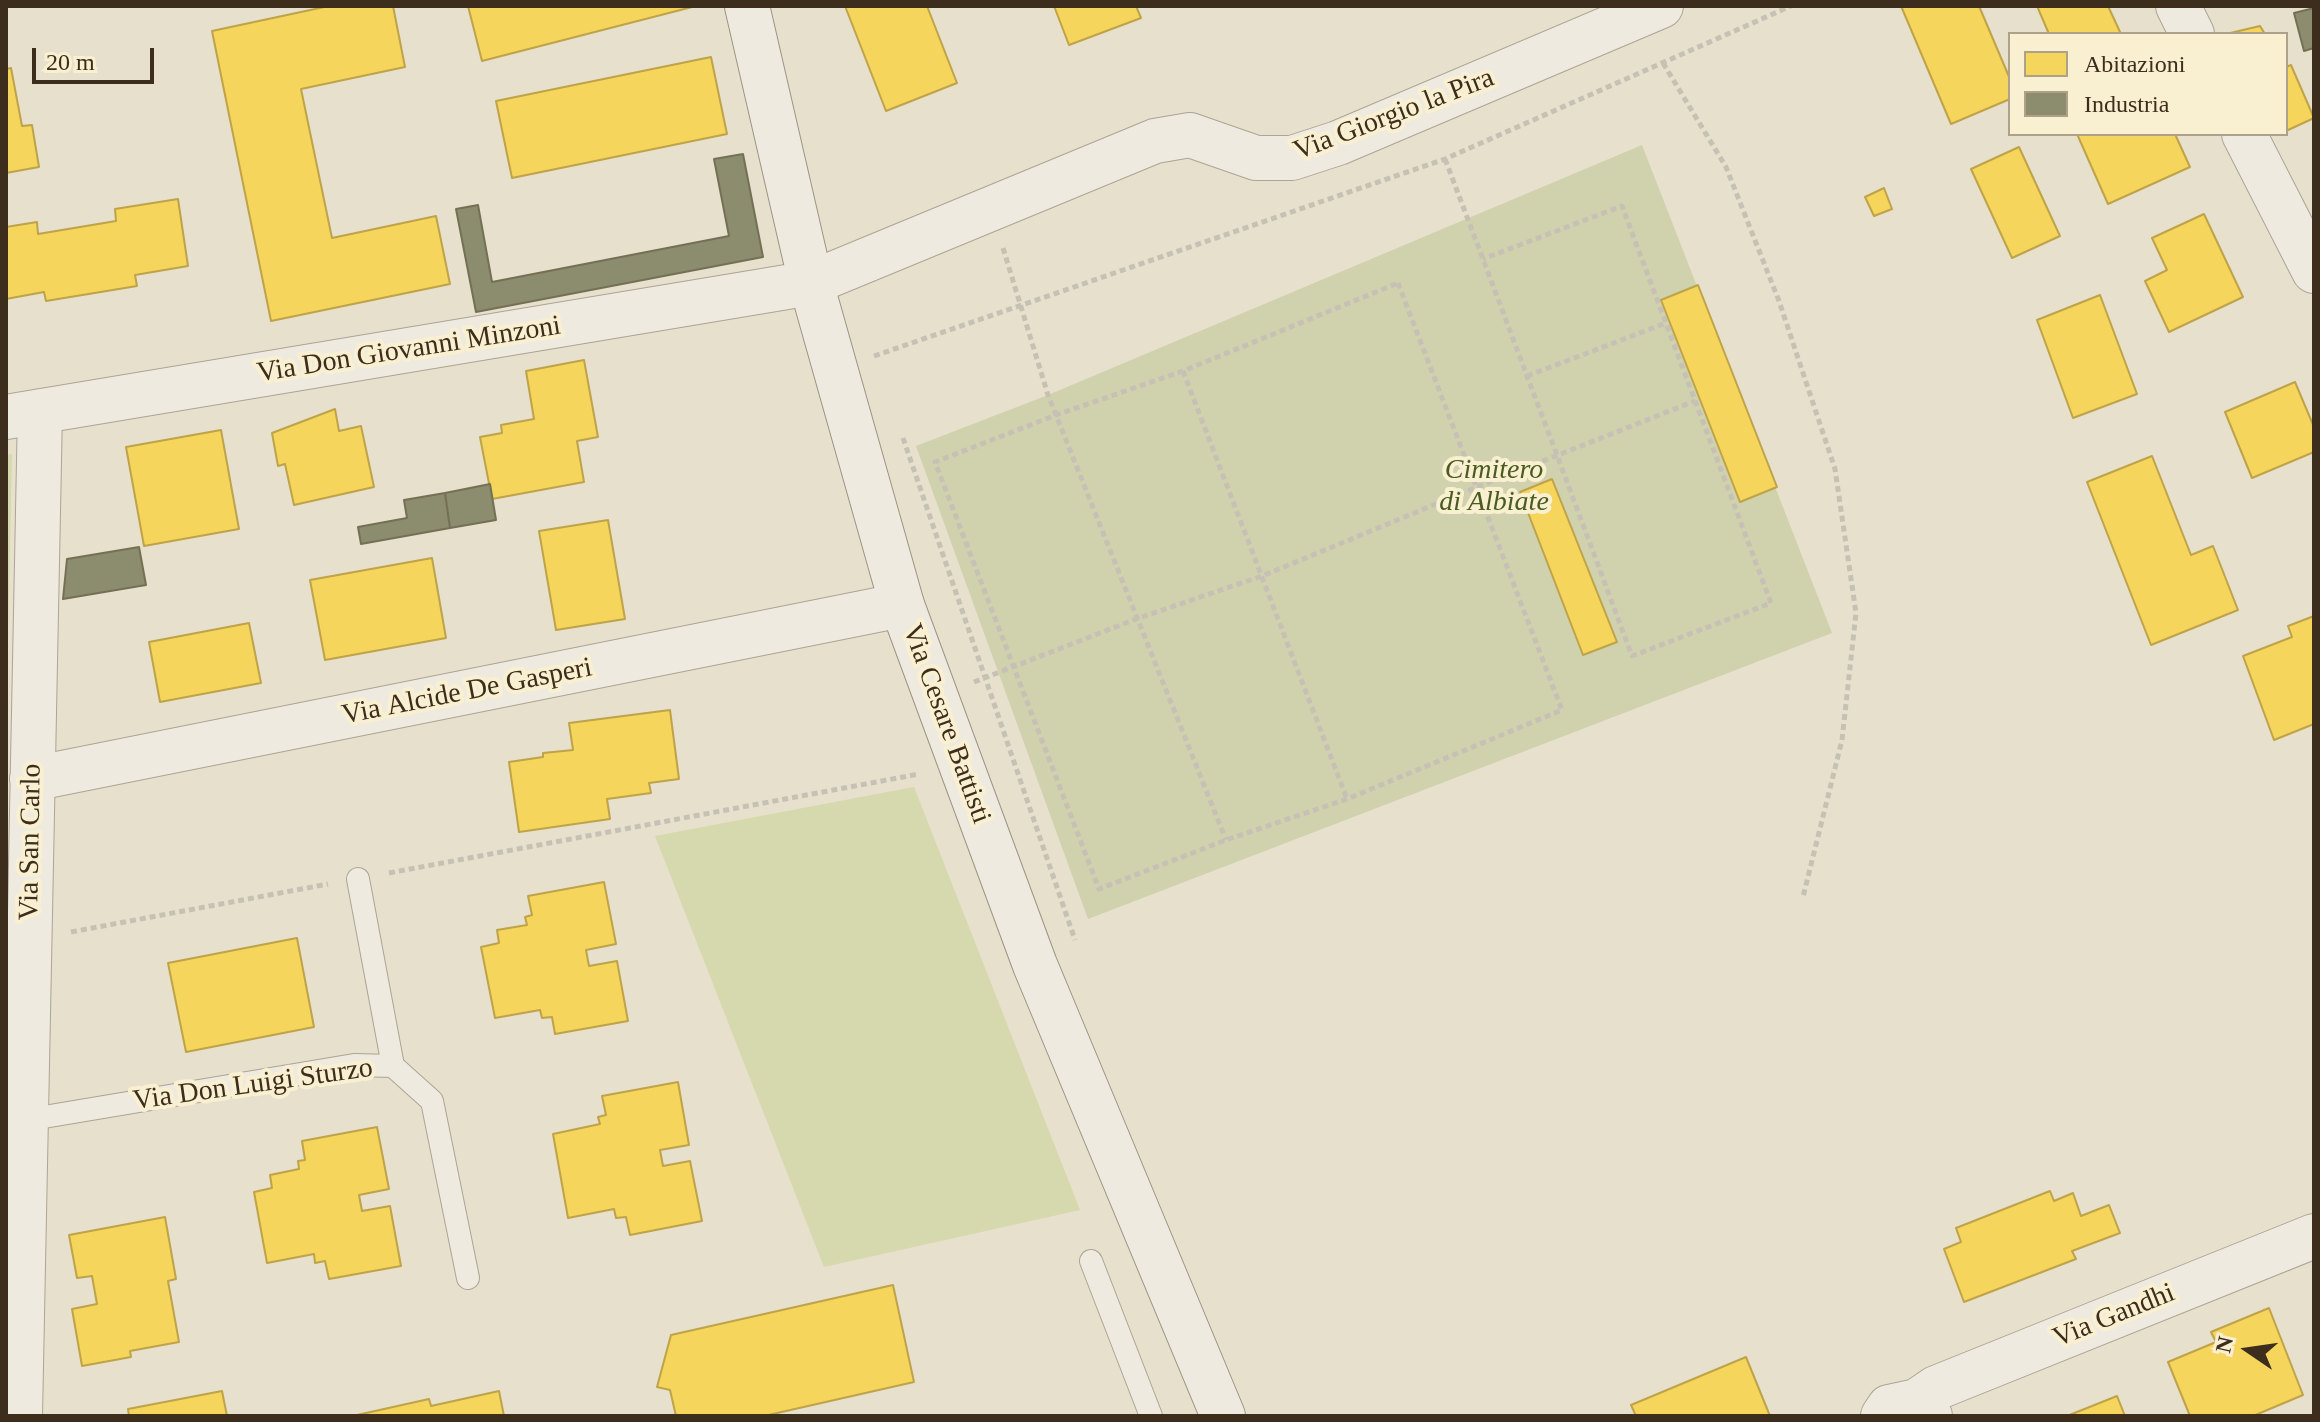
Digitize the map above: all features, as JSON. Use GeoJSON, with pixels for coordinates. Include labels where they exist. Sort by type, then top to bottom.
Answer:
{"type":"FeatureCollection","features":[{"type":"Feature","properties":{"kind":"street","name":"Via Cesare Battisti"},"geometry":{"type":"LineString","coordinates":[[747,6],[811,283],[902,605],[1035,965],[1223,1416]]}},
{"type":"Feature","properties":{"kind":"street","name":"Via Giorgio la Pira"},"geometry":{"type":"LineString","coordinates":[[811,283],[1155,141],[1190,135],[1256,158],[1292,158],[1338,143],[1661,6]]}},
{"type":"Feature","properties":{"kind":"street"},"geometry":{"type":"LineString","coordinates":[[2178,6],[2191,32]]}},
{"type":"Feature","properties":{"kind":"street"},"geometry":{"type":"LineString","coordinates":[[2245,136],[2300,214],[2314,271]]}},
{"type":"Feature","properties":{"kind":"street","name":"Via Don Giovanni Minzoni"},"geometry":{"type":"LineString","coordinates":[[23,414],[811,283]]}},
{"type":"Feature","properties":{"kind":"street","name":"Via San Carlo"},"geometry":{"type":"LineString","coordinates":[[20,1416],[26,1120],[16,1080],[29,939],[32,779],[23,414]]}},
{"type":"Feature","properties":{"kind":"street","name":"Via Alcide De Gasperi"},"geometry":{"type":"LineString","coordinates":[[32,779],[902,605]]}},
{"type":"Feature","properties":{"kind":"street","name":"Via Gandhi"},"geometry":{"type":"LineString","coordinates":[[1910,1411],[1936,1388],[2314,1236]]}},
{"type":"Feature","properties":{"kind":"lane"},"geometry":{"type":"LineString","coordinates":[[358,879],[393,1066]]}},
{"type":"Feature","properties":{"kind":"lane","name":"Via Don Luigi Sturzo"},"geometry":{"type":"LineString","coordinates":[[26,1120],[354,1065],[393,1066],[432,1101],[468,1278]]}},
{"type":"Feature","properties":{"kind":"lane"},"geometry":{"type":"LineString","coordinates":[[1091,1261],[1151,1416]]}},
{"type":"Feature","properties":{"kind":"path"},"geometry":{"type":"LineString","coordinates":[[1663,63],[1726,167],[1779,301],[1835,469],[1856,613],[1842,740],[1803,897]]}},
{"type":"Feature","properties":{"kind":"path"},"geometry":{"type":"LineString","coordinates":[[1445,159],[1632,656],[1771,603],[1622,206],[1483,259]]}},
{"type":"Feature","properties":{"kind":"path"},"geometry":{"type":"LineString","coordinates":[[991,209],[1056,415],[1226,840]]}},
{"type":"Feature","properties":{"kind":"path"},"geometry":{"type":"LineString","coordinates":[[1398,283],[1562,710],[1347,799],[1226,840],[1099,889],[935,462],[1056,415],[1183,371],[1398,283]]}},
{"type":"Feature","properties":{"kind":"path"},"geometry":{"type":"LineString","coordinates":[[1527,376],[1666,323]]}},
{"type":"Feature","properties":{"kind":"path"},"geometry":{"type":"LineString","coordinates":[[874,355],[879,370]]}},
{"type":"Feature","properties":{"kind":"path"},"geometry":{"type":"LineString","coordinates":[[1183,371],[1347,799]]}},
{"type":"Feature","properties":{"kind":"path"},"geometry":{"type":"LineString","coordinates":[[935,695],[1136,619],[1262,576],[1695,401]]}},
{"type":"Feature","properties":{"kind":"path"},"geometry":{"type":"LineString","coordinates":[[900,429],[1075,941]]}},
{"type":"Feature","properties":{"kind":"path"},"geometry":{"type":"LineString","coordinates":[[29,939],[919,774]]}},
{"type":"Feature","properties":{"kind":"green space","name":"Cimitero di Albiate"},"geometry":{"type":"Polygon","coordinates":[[[1642,145],[1832,633],[1088,919],[916,446],[1048,395],[1642,145]]]}},
{"type":"Feature","properties":{"kind":"green space"},"geometry":{"type":"Polygon","coordinates":[[[12,454],[6,725],[6,455],[12,454]]]}},
{"type":"Feature","properties":{"kind":"green space"},"geometry":{"type":"Polygon","coordinates":[[[914,787],[1080,1210],[824,1267],[655,836],[914,787]]]}},
{"type":"Feature","properties":{"kind":"building: Abitazioni"},"geometry":{"type":"Polygon","coordinates":[[[329,6],[393,6],[405,67],[301,89],[332,238],[436,216],[450,284],[271,321],[212,31],[329,6]]]}},
{"type":"Feature","properties":{"kind":"building: Abitazioni"},"geometry":{"type":"Polygon","coordinates":[[[468,6],[696,6],[482,61],[468,6]]]}},
{"type":"Feature","properties":{"kind":"building: Abitazioni"},"geometry":{"type":"Polygon","coordinates":[[[845,6],[927,6],[957,83],[886,111],[845,6]]]}},
{"type":"Feature","properties":{"kind":"building: Abitazioni"},"geometry":{"type":"Polygon","coordinates":[[[1054,6],[1136,6],[1141,18],[1069,45],[1054,6]]]}},
{"type":"Feature","properties":{"kind":"building: Abitazioni"},"geometry":{"type":"Polygon","coordinates":[[[1901,6],[1979,6],[2008,74],[2008,100],[1951,124],[1901,6]]]}},
{"type":"Feature","properties":{"kind":"building: Abitazioni"},"geometry":{"type":"Polygon","coordinates":[[[2037,6],[2108,6],[2120,32],[2048,32],[2037,6]]]}},
{"type":"Feature","properties":{"kind":"building: Abitazioni"},"geometry":{"type":"Polygon","coordinates":[[[2260,26],[2264,32],[2234,32],[2260,26]]]}},
{"type":"Feature","properties":{"kind":"building: Abitazioni"},"geometry":{"type":"Polygon","coordinates":[[[711,57],[727,134],[512,178],[496,101],[711,57]]]}},
{"type":"Feature","properties":{"kind":"building: Abitazioni"},"geometry":{"type":"Polygon","coordinates":[[[2291,65],[2314,118],[2288,130],[2288,66],[2291,65]]]}},
{"type":"Feature","properties":{"kind":"building: Abitazioni"},"geometry":{"type":"Polygon","coordinates":[[[11,68],[22,126],[32,125],[39,167],[6,173],[6,69],[11,68]]]}},
{"type":"Feature","properties":{"kind":"building: Abitazioni"},"geometry":{"type":"Polygon","coordinates":[[[2078,136],[2176,136],[2190,167],[2108,204],[2078,136]]]}},
{"type":"Feature","properties":{"kind":"building: Abitazioni"},"geometry":{"type":"Polygon","coordinates":[[[2019,147],[2060,236],[2012,258],[1971,169],[2019,147]]]}},
{"type":"Feature","properties":{"kind":"building: Abitazioni"},"geometry":{"type":"Polygon","coordinates":[[[1884,188],[1892,209],[1874,216],[1865,197],[1884,188]]]}},
{"type":"Feature","properties":{"kind":"building: Abitazioni"},"geometry":{"type":"Polygon","coordinates":[[[178,199],[188,266],[135,275],[137,286],[46,301],[44,292],[6,299],[6,227],[37,222],[38,234],[116,221],[115,209],[178,199]]]}},
{"type":"Feature","properties":{"kind":"building: Abitazioni"},"geometry":{"type":"Polygon","coordinates":[[[2204,214],[2243,297],[2169,332],[2145,281],[2167,270],[2152,238],[2204,214]]]}},
{"type":"Feature","properties":{"kind":"building: Abitazioni"},"geometry":{"type":"Polygon","coordinates":[[[1698,285],[1777,487],[1740,502],[1661,300],[1698,285]]]}},
{"type":"Feature","properties":{"kind":"building: Abitazioni"},"geometry":{"type":"Polygon","coordinates":[[[2100,295],[2137,394],[2073,418],[2037,320],[2100,295]]]}},
{"type":"Feature","properties":{"kind":"building: Abitazioni"},"geometry":{"type":"Polygon","coordinates":[[[584,360],[598,437],[577,441],[584,482],[492,499],[480,437],[502,433],[501,425],[534,419],[526,371],[584,360]]]}},
{"type":"Feature","properties":{"kind":"building: Abitazioni"},"geometry":{"type":"Polygon","coordinates":[[[2295,382],[2314,427],[2314,452],[2252,478],[2225,412],[2295,382]]]}},
{"type":"Feature","properties":{"kind":"building: Abitazioni"},"geometry":{"type":"Polygon","coordinates":[[[335,409],[339,431],[361,426],[374,487],[294,505],[285,464],[278,466],[272,433],[335,409]]]}},
{"type":"Feature","properties":{"kind":"building: Abitazioni"},"geometry":{"type":"Polygon","coordinates":[[[221,430],[239,529],[144,546],[126,447],[221,430]]]}},
{"type":"Feature","properties":{"kind":"building: Abitazioni"},"geometry":{"type":"Polygon","coordinates":[[[2152,456],[2191,555],[2213,546],[2238,610],[2151,645],[2087,482],[2152,456]]]}},
{"type":"Feature","properties":{"kind":"building: Abitazioni"},"geometry":{"type":"Polygon","coordinates":[[[1552,479],[1617,642],[1583,655],[1520,492],[1552,479]]]}},
{"type":"Feature","properties":{"kind":"building: Abitazioni"},"geometry":{"type":"Polygon","coordinates":[[[608,520],[625,619],[556,630],[539,531],[608,520]]]}},
{"type":"Feature","properties":{"kind":"building: Abitazioni"},"geometry":{"type":"Polygon","coordinates":[[[432,558],[446,638],[325,660],[310,580],[432,558]]]}},
{"type":"Feature","properties":{"kind":"building: Abitazioni"},"geometry":{"type":"Polygon","coordinates":[[[2314,616],[2314,724],[2274,740],[2243,656],[2292,637],[2288,626],[2314,616]]]}},
{"type":"Feature","properties":{"kind":"building: Abitazioni"},"geometry":{"type":"Polygon","coordinates":[[[249,623],[261,683],[160,702],[149,642],[249,623]]]}},
{"type":"Feature","properties":{"kind":"building: Abitazioni"},"geometry":{"type":"Polygon","coordinates":[[[670,710],[679,779],[649,783],[651,793],[607,799],[610,819],[519,832],[509,762],[543,757],[543,753],[573,750],[569,723],[670,710]]]}},
{"type":"Feature","properties":{"kind":"building: Abitazioni"},"geometry":{"type":"Polygon","coordinates":[[[604,882],[616,944],[586,950],[589,966],[617,961],[628,1021],[555,1034],[552,1017],[542,1018],[540,1010],[495,1018],[481,947],[499,943],[497,930],[527,925],[525,917],[532,915],[528,896],[604,882]]]}},
{"type":"Feature","properties":{"kind":"building: Abitazioni"},"geometry":{"type":"Polygon","coordinates":[[[297,938],[314,1027],[186,1052],[168,963],[297,938]]]}},
{"type":"Feature","properties":{"kind":"building: Abitazioni"},"geometry":{"type":"Polygon","coordinates":[[[678,1082],[689,1145],[660,1150],[663,1166],[690,1161],[702,1221],[630,1235],[626,1217],[616,1218],[614,1209],[568,1218],[553,1134],[600,1124],[598,1117],[606,1115],[602,1096],[678,1082]]]}},
{"type":"Feature","properties":{"kind":"building: Abitazioni"},"geometry":{"type":"Polygon","coordinates":[[[377,1127],[389,1189],[359,1195],[362,1211],[390,1206],[401,1266],[329,1279],[325,1261],[315,1263],[314,1254],[267,1263],[254,1192],[272,1188],[270,1175],[299,1169],[298,1161],[305,1160],[302,1141],[377,1127]]]}},
{"type":"Feature","properties":{"kind":"building: Abitazioni"},"geometry":{"type":"Polygon","coordinates":[[[2050,1191],[2054,1201],[2073,1193],[2081,1216],[2109,1205],[2120,1233],[2072,1251],[2076,1259],[1964,1302],[1944,1249],[1961,1242],[1956,1228],[2050,1191]]]}},
{"type":"Feature","properties":{"kind":"building: Abitazioni"},"geometry":{"type":"Polygon","coordinates":[[[165,1217],[176,1279],[168,1281],[179,1342],[130,1351],[131,1357],[82,1366],[72,1309],[97,1304],[92,1276],[77,1278],[69,1235],[165,1217]]]}},
{"type":"Feature","properties":{"kind":"building: Abitazioni"},"geometry":{"type":"Polygon","coordinates":[[[893,1285],[914,1382],[764,1416],[676,1416],[670,1390],[657,1387],[671,1335],[893,1285]]]}},
{"type":"Feature","properties":{"kind":"building: Abitazioni"},"geometry":{"type":"Polygon","coordinates":[[[2269,1308],[2303,1395],[2253,1416],[2190,1416],[2168,1362],[2216,1342],[2211,1332],[2269,1308]]]}},
{"type":"Feature","properties":{"kind":"building: Abitazioni"},"geometry":{"type":"Polygon","coordinates":[[[1746,1357],[1770,1416],[1636,1416],[1631,1405],[1746,1357]]]}},
{"type":"Feature","properties":{"kind":"building: Abitazioni"},"geometry":{"type":"Polygon","coordinates":[[[222,1391],[227,1416],[129,1416],[128,1409],[222,1391]]]}},
{"type":"Feature","properties":{"kind":"building: Abitazioni"},"geometry":{"type":"Polygon","coordinates":[[[499,1391],[504,1416],[357,1415],[429,1399],[431,1406],[499,1391]]]}},
{"type":"Feature","properties":{"kind":"building: Abitazioni"},"geometry":{"type":"Polygon","coordinates":[[[2117,1396],[2125,1416],[2067,1416],[2117,1396]]]}},
{"type":"Feature","properties":{"kind":"building: Industria"},"geometry":{"type":"Polygon","coordinates":[[[2314,8],[2314,48],[2304,51],[2294,13],[2314,8]]]}},
{"type":"Feature","properties":{"kind":"building: Industria"},"geometry":{"type":"Polygon","coordinates":[[[743,154],[763,257],[476,312],[456,209],[478,205],[492,282],[729,236],[714,159],[743,154]]]}},
{"type":"Feature","properties":{"kind":"building: Industria"},"geometry":{"type":"Polygon","coordinates":[[[490,484],[496,520],[450,528],[445,493],[490,484]]]}},
{"type":"Feature","properties":{"kind":"building: Industria"},"geometry":{"type":"Polygon","coordinates":[[[445,493],[450,528],[361,544],[358,527],[407,518],[404,500],[445,493]]]}},
{"type":"Feature","properties":{"kind":"building: Industria"},"geometry":{"type":"Polygon","coordinates":[[[139,547],[146,585],[63,599],[67,559],[139,547]]]}}]}
